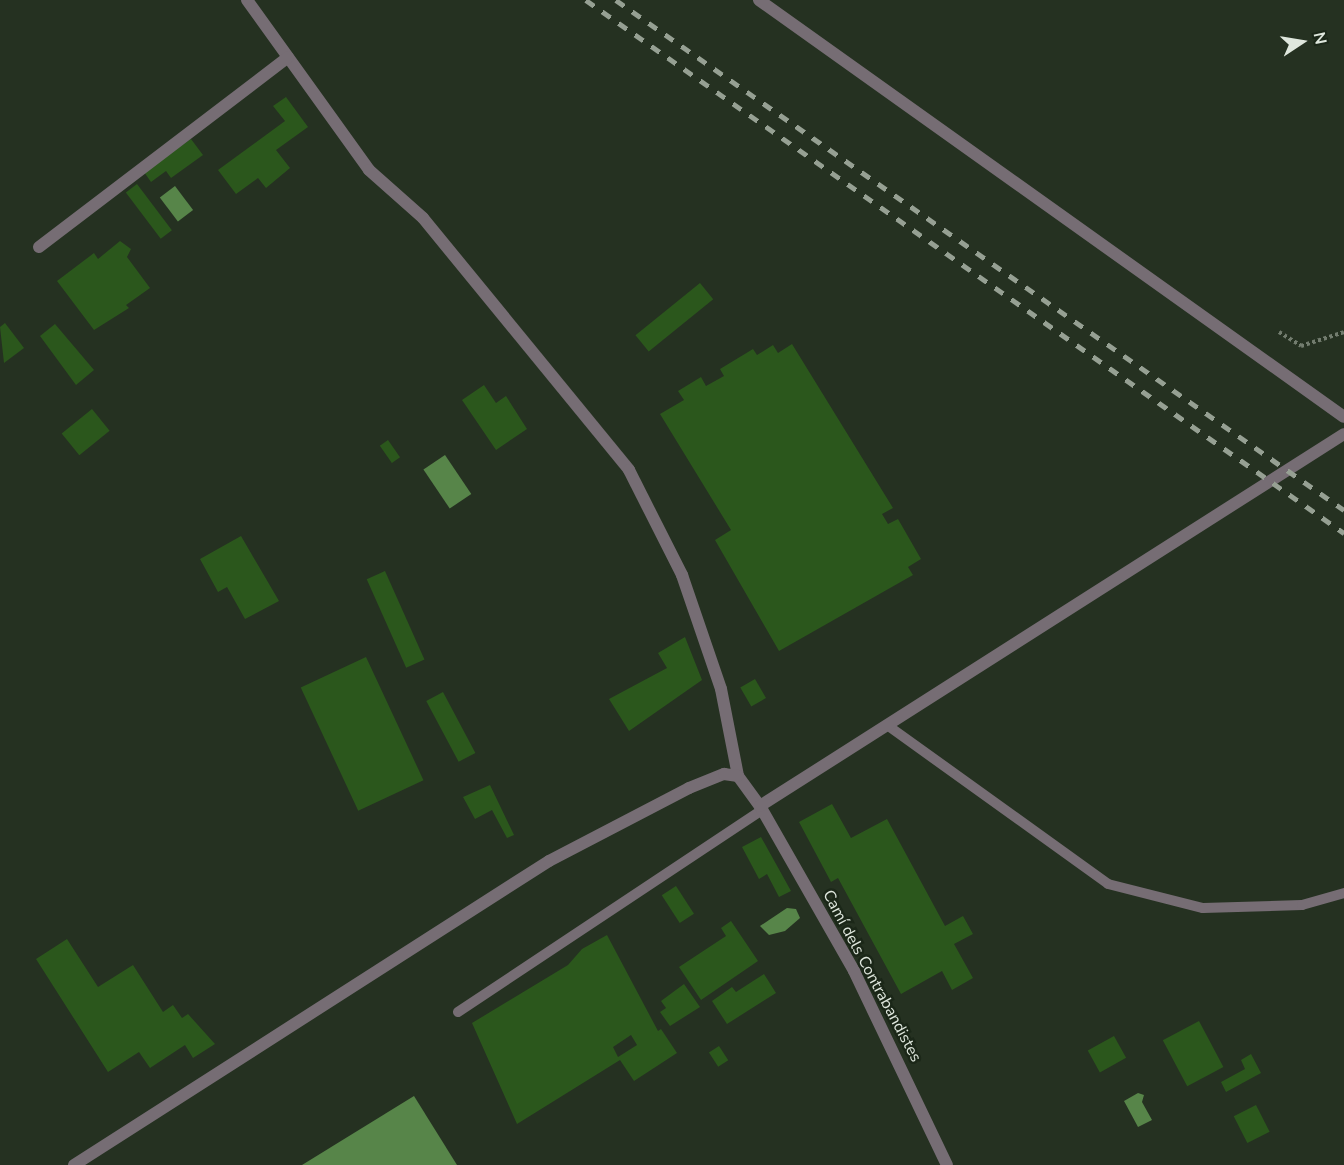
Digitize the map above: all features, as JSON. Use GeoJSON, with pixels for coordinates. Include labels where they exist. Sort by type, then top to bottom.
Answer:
{"type":"FeatureCollection","features":[{"type":"Feature","properties":{"kind":"street"},"geometry":{"type":"LineString","coordinates":[[74,1165],[549,861],[689,788],[724,774],[738,776],[721,689],[682,575],[629,470],[423,218],[369,170],[247,0]]}},
{"type":"Feature","properties":{"kind":"street"},"geometry":{"type":"LineString","coordinates":[[759,0],[1341,415]]}},
{"type":"Feature","properties":{"kind":"street"},"geometry":{"type":"LineString","coordinates":[[39,247],[288,57]]}},
{"type":"Feature","properties":{"kind":"street"},"geometry":{"type":"LineString","coordinates":[[761,808],[887,725],[1344,434]]}},
{"type":"Feature","properties":{"kind":"street","name":"Camí dels Contrabandistes"},"geometry":{"type":"LineString","coordinates":[[738,776],[761,808],[854,971],[947,1165]]}},
{"type":"Feature","properties":{"kind":"lane"},"geometry":{"type":"LineString","coordinates":[[887,725],[1108,884],[1203,908],[1302,905],[1344,893]]}},
{"type":"Feature","properties":{"kind":"lane"},"geometry":{"type":"LineString","coordinates":[[458,1012],[761,808]]}},
{"type":"Feature","properties":{"kind":"path"},"geometry":{"type":"LineString","coordinates":[[1279,333],[1301,346],[1344,332]]}},
{"type":"Feature","properties":{"kind":"shaded area"},"geometry":{"type":"Polygon","coordinates":[[[175,186],[193,210],[178,221],[160,197],[175,186]]]}},
{"type":"Feature","properties":{"kind":"shaded area"},"geometry":{"type":"Polygon","coordinates":[[[445,455],[471,494],[450,509],[423,470],[445,455]]]}},
{"type":"Feature","properties":{"kind":"shaded area"},"geometry":{"type":"Polygon","coordinates":[[[787,908],[796,909],[800,918],[785,931],[769,935],[760,926],[787,908]]]}},
{"type":"Feature","properties":{"kind":"shaded area"},"geometry":{"type":"Polygon","coordinates":[[[1138,1093],[1144,1095],[1142,1102],[1152,1120],[1138,1127],[1124,1101],[1138,1093]]]}},
{"type":"Feature","properties":{"kind":"shaded area"},"geometry":{"type":"Polygon","coordinates":[[[414,1096],[457,1165],[302,1165],[414,1096]]]}},
{"type":"Feature","properties":{"kind":"building"},"geometry":{"type":"Polygon","coordinates":[[[286,97],[308,127],[276,150],[290,168],[266,188],[258,178],[236,194],[218,170],[285,121],[273,106],[286,97]]]}},
{"type":"Feature","properties":{"kind":"building"},"geometry":{"type":"Polygon","coordinates":[[[191,139],[203,155],[171,178],[166,171],[151,182],[144,172],[191,139]]]}},
{"type":"Feature","properties":{"kind":"building"},"geometry":{"type":"Polygon","coordinates":[[[137,184],[172,230],[161,239],[126,192],[137,184]]]}},
{"type":"Feature","properties":{"kind":"building"},"geometry":{"type":"Polygon","coordinates":[[[120,241],[131,249],[127,257],[150,288],[126,305],[129,308],[94,330],[57,281],[94,253],[98,259],[120,241]]]}},
{"type":"Feature","properties":{"kind":"building"},"geometry":{"type":"Polygon","coordinates":[[[700,283],[713,299],[649,352],[635,335],[700,283]]]}},
{"type":"Feature","properties":{"kind":"building"},"geometry":{"type":"Polygon","coordinates":[[[5,323],[24,348],[4,363],[0,327],[5,323]]]}},
{"type":"Feature","properties":{"kind":"building"},"geometry":{"type":"Polygon","coordinates":[[[55,324],[94,370],[76,385],[40,336],[55,324]]]}},
{"type":"Feature","properties":{"kind":"building"},"geometry":{"type":"Polygon","coordinates":[[[792,344],[893,508],[882,514],[888,524],[898,519],[921,559],[908,567],[913,575],[779,651],[715,540],[731,530],[660,414],[684,400],[678,391],[701,377],[706,386],[724,376],[720,369],[753,349],[757,355],[773,345],[778,353],[792,344]]]}},
{"type":"Feature","properties":{"kind":"building"},"geometry":{"type":"Polygon","coordinates":[[[484,385],[496,403],[506,396],[527,429],[496,450],[462,400],[484,385]]]}},
{"type":"Feature","properties":{"kind":"building"},"geometry":{"type":"Polygon","coordinates":[[[92,409],[110,431],[79,455],[62,434],[92,409]]]}},
{"type":"Feature","properties":{"kind":"building"},"geometry":{"type":"Polygon","coordinates":[[[388,440],[400,457],[392,463],[380,446],[388,440]]]}},
{"type":"Feature","properties":{"kind":"building"},"geometry":{"type":"Polygon","coordinates":[[[241,536],[279,601],[245,619],[227,587],[218,592],[200,559],[241,536]]]}},
{"type":"Feature","properties":{"kind":"building"},"geometry":{"type":"Polygon","coordinates":[[[385,571],[424,660],[406,668],[367,579],[385,571]]]}},
{"type":"Feature","properties":{"kind":"building"},"geometry":{"type":"Polygon","coordinates":[[[685,637],[702,680],[629,731],[609,699],[667,668],[658,653],[685,637]]]}},
{"type":"Feature","properties":{"kind":"building"},"geometry":{"type":"Polygon","coordinates":[[[366,657],[423,780],[358,811],[301,687],[366,657]]]}},
{"type":"Feature","properties":{"kind":"building"},"geometry":{"type":"Polygon","coordinates":[[[755,679],[766,698],[751,707],[740,688],[755,679]]]}},
{"type":"Feature","properties":{"kind":"building"},"geometry":{"type":"Polygon","coordinates":[[[443,692],[475,753],[459,762],[426,701],[443,692]]]}},
{"type":"Feature","properties":{"kind":"building"},"geometry":{"type":"Polygon","coordinates":[[[490,785],[514,835],[507,838],[492,810],[475,819],[463,797],[490,785]]]}},
{"type":"Feature","properties":{"kind":"building"},"geometry":{"type":"Polygon","coordinates":[[[832,804],[851,838],[887,819],[945,926],[963,916],[973,934],[954,944],[973,978],[952,990],[942,971],[901,994],[838,878],[831,882],[799,822],[832,804]]]}},
{"type":"Feature","properties":{"kind":"building"},"geometry":{"type":"Polygon","coordinates":[[[761,837],[791,891],[779,897],[767,874],[759,879],[742,847],[761,837]]]}},
{"type":"Feature","properties":{"kind":"building"},"geometry":{"type":"Polygon","coordinates":[[[676,886],[694,914],[680,923],[662,895],[676,886]]]}},
{"type":"Feature","properties":{"kind":"building"},"geometry":{"type":"Polygon","coordinates":[[[731,921],[758,961],[701,1000],[679,967],[726,936],[721,928],[731,921]]]}},
{"type":"Feature","properties":{"kind":"building"},"geometry":{"type":"Polygon","coordinates":[[[607,935],[658,1031],[661,1029],[677,1053],[634,1081],[620,1060],[517,1124],[472,1023],[568,965],[582,949],[607,935]],[[631,1035],[613,1047],[618,1057],[637,1045],[631,1035]]]}},
{"type":"Feature","properties":{"kind":"building"},"geometry":{"type":"Polygon","coordinates":[[[67,939],[98,987],[133,965],[163,1012],[173,1005],[182,1018],[188,1014],[215,1044],[193,1058],[185,1045],[150,1068],[139,1052],[108,1072],[36,959],[67,939]]]}},
{"type":"Feature","properties":{"kind":"building"},"geometry":{"type":"Polygon","coordinates":[[[764,974],[776,993],[727,1024],[712,1001],[732,987],[736,992],[764,974]]]}},
{"type":"Feature","properties":{"kind":"building"},"geometry":{"type":"Polygon","coordinates":[[[684,984],[700,1007],[670,1026],[660,1012],[666,1008],[661,1001],[684,984]]]}},
{"type":"Feature","properties":{"kind":"building"},"geometry":{"type":"Polygon","coordinates":[[[1199,1021],[1223,1067],[1187,1086],[1163,1040],[1199,1021]]]}},
{"type":"Feature","properties":{"kind":"building"},"geometry":{"type":"Polygon","coordinates":[[[1114,1036],[1126,1058],[1100,1072],[1088,1051],[1114,1036]]]}},
{"type":"Feature","properties":{"kind":"building"},"geometry":{"type":"Polygon","coordinates":[[[719,1046],[728,1060],[718,1067],[709,1053],[719,1046]]]}},
{"type":"Feature","properties":{"kind":"building"},"geometry":{"type":"Polygon","coordinates":[[[1251,1054],[1261,1073],[1226,1092],[1221,1082],[1245,1069],[1241,1060],[1251,1054]]]}},
{"type":"Feature","properties":{"kind":"building"},"geometry":{"type":"Polygon","coordinates":[[[1256,1105],[1270,1132],[1247,1143],[1234,1116],[1256,1105]]]}},
{"type":"Feature","properties":{"kind":"railway"},"geometry":{"type":"LineString","coordinates":[[586,0],[1344,533]]}},
{"type":"Feature","properties":{"kind":"railway"},"geometry":{"type":"LineString","coordinates":[[616,0],[1344,510]]}}]}
